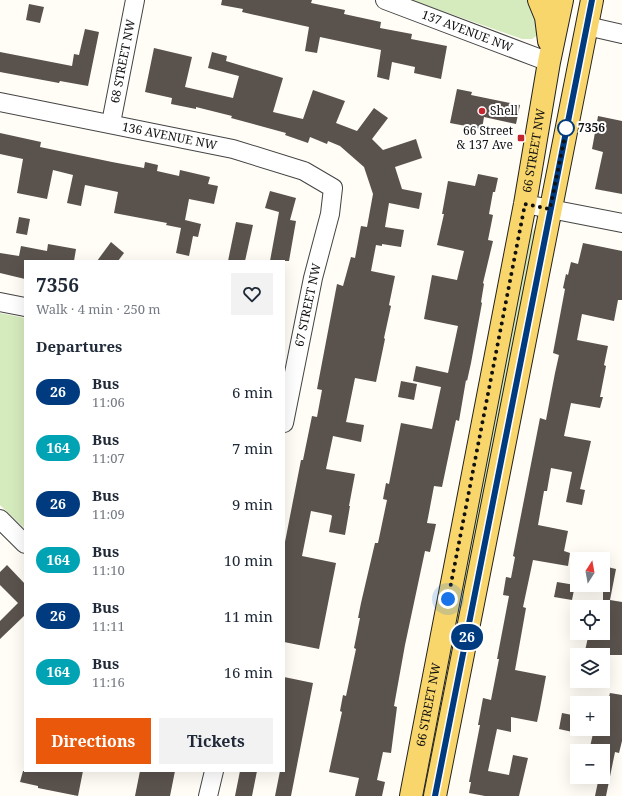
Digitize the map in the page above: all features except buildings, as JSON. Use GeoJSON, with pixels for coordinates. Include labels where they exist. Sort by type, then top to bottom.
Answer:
{"type":"FeatureCollection","features":[{"type":"Feature","properties":{"kind":"main road"},"geometry":{"type":"LineString","coordinates":[[539,0],[546,17],[550,58]]}},
{"type":"Feature","properties":{"kind":"main road","name":"66 STREET NW"},"geometry":{"type":"LineString","coordinates":[[411,796],[525,204],[550,58],[562,0]]}},
{"type":"Feature","properties":{"kind":"main road","name":"66 STREET NW"},"geometry":{"type":"LineString","coordinates":[[435,796],[592,0]]}},
{"type":"Feature","properties":{"kind":"street","name":"68 STREET NW"},"geometry":{"type":"LineString","coordinates":[[111,123],[135,0]]}},
{"type":"Feature","properties":{"kind":"street","name":"137 AVENUE NW"},"geometry":{"type":"LineString","coordinates":[[385,0],[550,58]]}},
{"type":"Feature","properties":{"kind":"street"},"geometry":{"type":"LineString","coordinates":[[587,26],[622,34]]}},
{"type":"Feature","properties":{"kind":"street","name":"136 AVENUE NW"},"geometry":{"type":"LineString","coordinates":[[0,102],[111,123],[233,149],[304,171],[333,188]]}},
{"type":"Feature","properties":{"kind":"street","name":"67 STREET NW"},"geometry":{"type":"LineString","coordinates":[[285,418],[313,278],[330,214],[333,188]]}},
{"type":"Feature","properties":{"kind":"street"},"geometry":{"type":"LineString","coordinates":[[525,204],[622,223]]}},
{"type":"Feature","properties":{"kind":"street"},"geometry":{"type":"LineString","coordinates":[[0,302],[24,307]]}},
{"type":"Feature","properties":{"kind":"street"},"geometry":{"type":"LineString","coordinates":[[0,519],[24,543]]}},
{"type":"Feature","properties":{"kind":"street"},"geometry":{"type":"LineString","coordinates":[[208,796],[214,772]]}},
{"type":"Feature","properties":{"kind":"green space"},"geometry":{"type":"Polygon","coordinates":[[[411,0],[533,0],[539,34],[532,39],[522,39],[411,0]]]}},
{"type":"Feature","properties":{"kind":"green space"},"geometry":{"type":"Polygon","coordinates":[[[537,224],[425,792],[430,742],[531,234],[537,224]]]}},
{"type":"Feature","properties":{"kind":"green space"},"geometry":{"type":"Polygon","coordinates":[[[0,313],[24,318],[24,528],[0,505],[0,313]]]}},
{"type":"Feature","properties":{"kind":"bus line","name":"26"},"geometry":{"type":"LineString","coordinates":[[435,796],[592,0]]}},
{"type":"Feature","properties":{"kind":"place","name":"Shell"},"geometry":{"type":"Point","coordinates":[482,111]}},
{"type":"Feature","properties":{"kind":"place","name":"7356"},"geometry":{"type":"Point","coordinates":[566,128]}},
{"type":"Feature","properties":{"kind":"place","name":"66 Street & 137 Ave"},"geometry":{"type":"Point","coordinates":[521,138]}},
{"type":"Feature","properties":{"kind":"route"},"geometry":{"type":"LineString","coordinates":[[448,599],[525,204],[550,209],[567,126],[566,128]]}}]}
